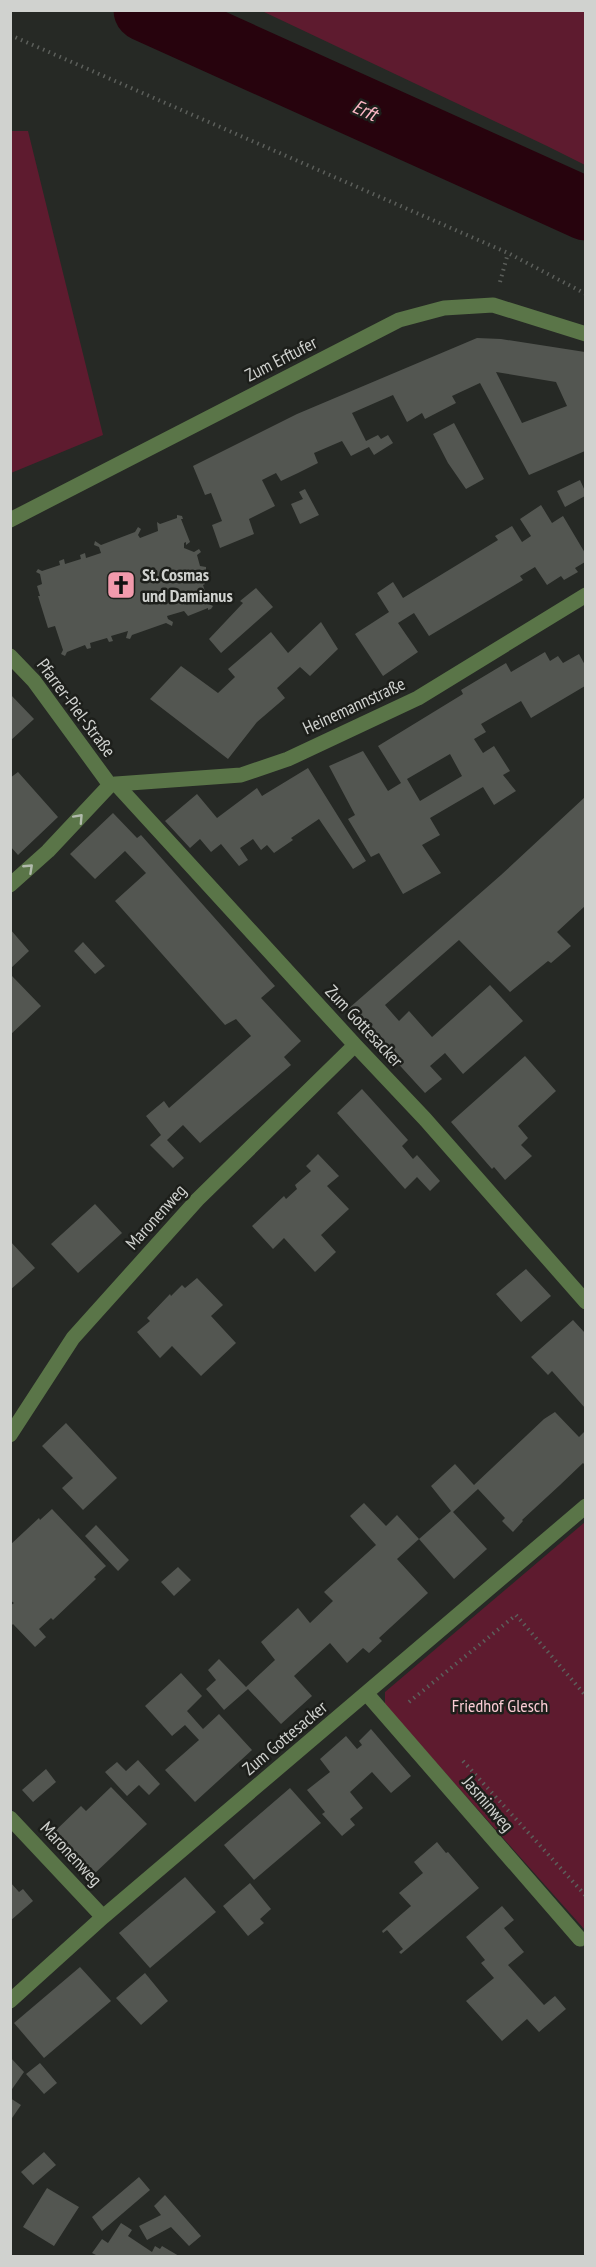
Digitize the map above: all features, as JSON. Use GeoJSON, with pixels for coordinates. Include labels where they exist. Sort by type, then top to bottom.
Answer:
{"type":"FeatureCollection","features":[{"type":"Feature","properties":{"kind":"street","name":"Zum Erftufer"},"geometry":{"type":"LineString","coordinates":[[10,520],[399,320],[444,308],[493,305],[585,334]]}},
{"type":"Feature","properties":{"kind":"street","name":"Heinemannstraße"},"geometry":{"type":"LineString","coordinates":[[113,784],[241,775],[288,759],[418,698],[585,595]]}},
{"type":"Feature","properties":{"kind":"street","name":"Pfarrer-Piel-Straße"},"geometry":{"type":"LineString","coordinates":[[10,656],[34,681],[113,784]]}},
{"type":"Feature","properties":{"kind":"street"},"geometry":{"type":"LineString","coordinates":[[10,885],[113,784]]}},
{"type":"Feature","properties":{"kind":"street","name":"Zum Gottesacker"},"geometry":{"type":"LineString","coordinates":[[113,784],[425,1119],[585,1302]]}},
{"type":"Feature","properties":{"kind":"street","name":"Maronenweg"},"geometry":{"type":"LineString","coordinates":[[10,1435],[73,1338],[197,1200],[355,1045]]}},
{"type":"Feature","properties":{"kind":"street","name":"Zum Gottesacker"},"geometry":{"type":"LineString","coordinates":[[10,2001],[103,1917],[585,1506]]}},
{"type":"Feature","properties":{"kind":"street","name":"Jasminweg"},"geometry":{"type":"LineString","coordinates":[[367,1694],[580,1939]]}},
{"type":"Feature","properties":{"kind":"street","name":"Maronenweg"},"geometry":{"type":"LineString","coordinates":[[10,1818],[103,1917]]}},
{"type":"Feature","properties":{"kind":"path"},"geometry":{"type":"LineString","coordinates":[[10,35],[508,254],[585,294]]}},
{"type":"Feature","properties":{"kind":"path"},"geometry":{"type":"LineString","coordinates":[[410,1702],[516,1615],[585,1695]]}},
{"type":"Feature","properties":{"kind":"green space"},"geometry":{"type":"Polygon","coordinates":[[[262,11],[585,11],[585,165],[547,146],[262,11]]]}},
{"type":"Feature","properties":{"kind":"green space"},"geometry":{"type":"Polygon","coordinates":[[[11,131],[28,131],[103,435],[11,473],[11,131]]]}},
{"type":"Feature","properties":{"kind":"green space","name":"Friedhof Glesch"},"geometry":{"type":"Polygon","coordinates":[[[585,1522],[585,1930],[385,1705],[385,1692],[585,1522]]]}},
{"type":"Feature","properties":{"kind":"building"},"geometry":{"type":"Polygon","coordinates":[[[477,338],[501,339],[585,352],[585,451],[529,475],[480,383],[452,396],[456,403],[425,419],[422,413],[407,422],[393,395],[352,413],[366,441],[378,435],[381,439],[388,435],[393,443],[374,455],[369,447],[351,456],[342,441],[314,453],[318,463],[298,473],[281,481],[276,473],[262,480],[275,506],[249,519],[254,534],[220,548],[212,525],[222,521],[211,493],[205,495],[193,466],[297,414],[477,338]],[[496,372],[522,423],[567,406],[556,382],[496,372]]]}},
{"type":"Feature","properties":{"kind":"building"},"geometry":{"type":"Polygon","coordinates":[[[454,423],[484,479],[466,489],[448,463],[433,434],[454,423]]]}},
{"type":"Feature","properties":{"kind":"building"},"geometry":{"type":"Polygon","coordinates":[[[580,480],[585,496],[565,507],[557,491],[580,480]]]}},
{"type":"Feature","properties":{"kind":"building"},"geometry":{"type":"Polygon","coordinates":[[[305,489],[319,515],[300,524],[291,504],[303,499],[299,492],[305,489]]]}},
{"type":"Feature","properties":{"kind":"building"},"geometry":{"type":"Polygon","coordinates":[[[541,505],[552,523],[563,516],[585,553],[585,562],[575,568],[578,572],[564,580],[561,576],[547,585],[535,567],[520,576],[523,580],[429,636],[414,613],[398,623],[418,652],[383,676],[355,634],[389,612],[377,593],[393,582],[403,598],[498,540],[495,536],[512,526],[522,542],[531,536],[520,519],[541,505]]]}},
{"type":"Feature","properties":{"kind":"building","name":"St. Cosmas und Damianus"},"geometry":{"type":"Polygon","coordinates":[[[177,515],[182,516],[183,519],[181,519],[190,542],[186,545],[186,542],[184,543],[184,548],[194,552],[199,549],[201,552],[197,555],[200,566],[206,567],[206,571],[200,570],[196,581],[204,582],[209,604],[213,606],[211,609],[208,610],[208,608],[188,616],[184,611],[167,616],[173,622],[172,626],[166,623],[132,635],[130,639],[126,638],[128,631],[111,636],[113,641],[109,642],[107,638],[90,643],[91,648],[87,649],[85,645],[67,652],[65,656],[61,654],[63,650],[55,626],[48,628],[38,596],[40,596],[37,586],[42,584],[40,574],[36,572],[38,569],[42,571],[60,565],[59,561],[64,559],[65,564],[81,559],[80,555],[85,553],[86,558],[101,553],[99,547],[94,545],[95,541],[101,545],[135,532],[138,527],[141,529],[138,535],[140,538],[158,531],[157,522],[160,524],[177,518],[177,515]]]}},
{"type":"Feature","properties":{"kind":"building"},"geometry":{"type":"Polygon","coordinates":[[[256,588],[273,607],[221,653],[209,639],[243,603],[240,601],[256,588]]]}},
{"type":"Feature","properties":{"kind":"building"},"geometry":{"type":"Polygon","coordinates":[[[321,622],[338,649],[310,676],[300,667],[277,688],[285,698],[257,722],[228,759],[150,699],[181,666],[218,693],[235,677],[228,669],[271,632],[288,653],[321,622]]]}},
{"type":"Feature","properties":{"kind":"building"},"geometry":{"type":"Polygon","coordinates":[[[545,652],[550,661],[558,656],[563,663],[579,654],[585,665],[585,686],[531,718],[521,701],[481,724],[486,732],[474,739],[483,753],[494,746],[510,771],[503,775],[516,791],[494,805],[483,787],[430,818],[440,835],[422,845],[441,873],[403,894],[379,853],[371,857],[348,819],[355,815],[329,766],[363,751],[388,791],[401,783],[378,746],[463,694],[461,690],[506,663],[511,672],[545,652]],[[450,754],[407,779],[420,801],[462,776],[450,754]]]}},
{"type":"Feature","properties":{"kind":"building"},"geometry":{"type":"Polygon","coordinates":[[[10,694],[34,719],[10,741],[10,694]]]}},
{"type":"Feature","properties":{"kind":"building"},"geometry":{"type":"Polygon","coordinates":[[[308,768],[366,861],[353,869],[319,819],[274,853],[267,845],[261,850],[253,839],[240,848],[248,860],[239,866],[221,844],[211,852],[200,839],[190,848],[165,821],[197,794],[217,818],[257,788],[262,796],[308,768]]]}},
{"type":"Feature","properties":{"kind":"building"},"geometry":{"type":"Polygon","coordinates":[[[18,772],[58,817],[18,855],[10,846],[10,778],[18,772]]]}},
{"type":"Feature","properties":{"kind":"building"},"geometry":{"type":"Polygon","coordinates":[[[585,797],[585,906],[557,932],[571,946],[551,963],[548,961],[510,992],[459,940],[385,1005],[399,1021],[409,1011],[432,1037],[490,985],[523,1021],[463,1074],[445,1053],[430,1066],[442,1079],[425,1093],[348,1009],[501,875],[585,797]]]}},
{"type":"Feature","properties":{"kind":"building"},"geometry":{"type":"Polygon","coordinates":[[[113,813],[137,838],[141,835],[275,986],[261,998],[301,1041],[284,1057],[291,1065],[200,1143],[183,1125],[167,1140],[184,1158],[173,1168],[150,1145],[161,1135],[146,1116],[164,1101],[169,1108],[251,1036],[236,1019],[225,1025],[115,901],[146,873],[125,851],[95,879],[70,854],[113,813]]]}},
{"type":"Feature","properties":{"kind":"building"},"geometry":{"type":"Polygon","coordinates":[[[10,929],[29,951],[10,969],[10,929]]]}},
{"type":"Feature","properties":{"kind":"building"},"geometry":{"type":"Polygon","coordinates":[[[83,942],[105,966],[95,974],[74,951],[83,942]]]}},
{"type":"Feature","properties":{"kind":"building"},"geometry":{"type":"Polygon","coordinates":[[[12,976],[41,1006],[10,1035],[10,978],[12,976]]]}},
{"type":"Feature","properties":{"kind":"building"},"geometry":{"type":"Polygon","coordinates":[[[525,1056],[556,1091],[518,1126],[528,1138],[521,1145],[532,1156],[505,1180],[494,1167],[492,1169],[451,1122],[525,1056]]]}},
{"type":"Feature","properties":{"kind":"building"},"geometry":{"type":"Polygon","coordinates":[[[362,1089],[408,1140],[402,1146],[413,1159],[417,1155],[440,1181],[430,1191],[417,1177],[405,1189],[337,1113],[362,1089]]]}},
{"type":"Feature","properties":{"kind":"building"},"geometry":{"type":"Polygon","coordinates":[[[318,1154],[339,1176],[327,1186],[349,1209],[321,1235],[336,1252],[315,1272],[284,1238],[273,1249],[252,1226],[284,1196],[286,1199],[297,1189],[295,1185],[311,1171],[306,1166],[318,1154]]]}},
{"type":"Feature","properties":{"kind":"building"},"geometry":{"type":"Polygon","coordinates":[[[95,1204],[122,1233],[78,1273],[51,1244],[95,1204]]]}},
{"type":"Feature","properties":{"kind":"building"},"geometry":{"type":"Polygon","coordinates":[[[10,1241],[35,1268],[10,1290],[10,1241]]]}},
{"type":"Feature","properties":{"kind":"building"},"geometry":{"type":"Polygon","coordinates":[[[526,1269],[551,1296],[521,1322],[496,1294],[526,1269]]]}},
{"type":"Feature","properties":{"kind":"building"},"geometry":{"type":"Polygon","coordinates":[[[197,1278],[223,1305],[211,1316],[236,1343],[201,1376],[172,1346],[160,1358],[137,1332],[150,1321],[147,1318],[170,1294],[171,1296],[182,1285],[185,1288],[197,1278]]]}},
{"type":"Feature","properties":{"kind":"building"},"geometry":{"type":"Polygon","coordinates":[[[573,1320],[585,1333],[585,1408],[552,1371],[548,1375],[531,1357],[573,1320]]]}},
{"type":"Feature","properties":{"kind":"building"},"geometry":{"type":"Polygon","coordinates":[[[555,1412],[579,1437],[585,1431],[585,1465],[583,1463],[522,1520],[513,1532],[502,1521],[505,1518],[478,1489],[453,1512],[487,1549],[454,1579],[419,1539],[451,1511],[431,1486],[455,1464],[474,1485],[544,1419],[555,1412]]]}},
{"type":"Feature","properties":{"kind":"building"},"geometry":{"type":"Polygon","coordinates":[[[66,1423],[117,1478],[83,1510],[62,1488],[73,1478],[42,1446],[66,1423]]]}},
{"type":"Feature","properties":{"kind":"building"},"geometry":{"type":"Polygon","coordinates":[[[364,1503],[386,1526],[397,1515],[419,1539],[397,1559],[428,1593],[379,1638],[382,1641],[369,1653],[363,1648],[347,1663],[330,1643],[294,1676],[312,1696],[281,1724],[248,1689],[224,1710],[206,1689],[216,1680],[208,1670],[219,1659],[246,1687],[275,1660],[261,1642],[298,1608],[310,1623],[333,1601],[324,1592],[376,1545],[350,1516],[364,1503]]]}},
{"type":"Feature","properties":{"kind":"building"},"geometry":{"type":"Polygon","coordinates":[[[52,1509],[106,1566],[94,1577],[96,1579],[53,1620],[51,1618],[39,1629],[46,1637],[35,1647],[13,1624],[10,1627],[10,1606],[14,1603],[10,1600],[10,1545],[52,1509]]]}},
{"type":"Feature","properties":{"kind":"building"},"geometry":{"type":"Polygon","coordinates":[[[96,1525],[129,1560],[118,1571],[85,1536],[96,1525]]]}},
{"type":"Feature","properties":{"kind":"building"},"geometry":{"type":"Polygon","coordinates":[[[178,1567],[191,1580],[174,1596],[161,1582],[178,1567]]]}},
{"type":"Feature","properties":{"kind":"building"},"geometry":{"type":"Polygon","coordinates":[[[181,1673],[202,1696],[187,1711],[203,1729],[219,1714],[252,1750],[195,1802],[165,1770],[199,1740],[185,1725],[172,1736],[145,1706],[181,1673]]]}},
{"type":"Feature","properties":{"kind":"building"},"geometry":{"type":"Polygon","coordinates":[[[371,1729],[411,1776],[391,1793],[372,1772],[350,1792],[363,1808],[350,1819],[355,1825],[342,1836],[322,1814],[325,1812],[307,1790],[330,1772],[320,1759],[346,1736],[357,1749],[362,1745],[359,1741],[371,1729]]]}},
{"type":"Feature","properties":{"kind":"building"},"geometry":{"type":"Polygon","coordinates":[[[138,1760],[160,1784],[149,1795],[139,1785],[127,1796],[105,1772],[117,1762],[126,1771],[138,1760]]]}},
{"type":"Feature","properties":{"kind":"building"},"geometry":{"type":"Polygon","coordinates":[[[46,1769],[56,1782],[33,1802],[22,1790],[46,1769]]]}},
{"type":"Feature","properties":{"kind":"building"},"geometry":{"type":"Polygon","coordinates":[[[111,1787],[147,1824],[94,1874],[54,1832],[81,1806],[86,1811],[111,1787]]]}},
{"type":"Feature","properties":{"kind":"building"},"geometry":{"type":"Polygon","coordinates":[[[290,1788],[321,1823],[254,1880],[224,1845],[290,1788]]]}},
{"type":"Feature","properties":{"kind":"building"},"geometry":{"type":"Polygon","coordinates":[[[437,1842],[479,1888],[401,1954],[399,1952],[403,1949],[387,1930],[383,1933],[382,1931],[411,1906],[399,1893],[423,1873],[414,1862],[437,1842]]]}},
{"type":"Feature","properties":{"kind":"building"},"geometry":{"type":"Polygon","coordinates":[[[185,1877],[216,1912],[150,1968],[119,1933],[185,1877]]]}},
{"type":"Feature","properties":{"kind":"building"},"geometry":{"type":"Polygon","coordinates":[[[10,1882],[19,1892],[23,1889],[33,1901],[10,1921],[10,1882]]]}},
{"type":"Feature","properties":{"kind":"building"},"geometry":{"type":"Polygon","coordinates":[[[250,1883],[271,1909],[260,1919],[264,1923],[248,1936],[223,1906],[250,1883]]]}},
{"type":"Feature","properties":{"kind":"building"},"geometry":{"type":"Polygon","coordinates":[[[502,1906],[514,1920],[504,1928],[524,1952],[508,1965],[544,2005],[555,1996],[566,2009],[539,2032],[527,2019],[502,2041],[466,2001],[494,1978],[481,1963],[485,1960],[466,1937],[502,1906]]]}},
{"type":"Feature","properties":{"kind":"building"},"geometry":{"type":"Polygon","coordinates":[[[80,1967],[111,2001],[44,2058],[14,2023],[80,1967]]]}},
{"type":"Feature","properties":{"kind":"building"},"geometry":{"type":"Polygon","coordinates":[[[145,1973],[168,2001],[141,2025],[116,1998],[145,1973]]]}},
{"type":"Feature","properties":{"kind":"building"},"geometry":{"type":"Polygon","coordinates":[[[10,2057],[24,2072],[10,2092],[10,2057]]]}},
{"type":"Feature","properties":{"kind":"building"},"geometry":{"type":"Polygon","coordinates":[[[40,2063],[57,2083],[44,2094],[26,2074],[40,2063]]]}},
{"type":"Feature","properties":{"kind":"building"},"geometry":{"type":"Polygon","coordinates":[[[10,2098],[21,2105],[10,2121],[10,2098]]]}},
{"type":"Feature","properties":{"kind":"building"},"geometry":{"type":"Polygon","coordinates":[[[44,2152],[56,2165],[33,2185],[21,2172],[44,2152]]]}},
{"type":"Feature","properties":{"kind":"building"},"geometry":{"type":"Polygon","coordinates":[[[139,2177],[150,2190],[102,2231],[92,2217],[139,2177]]]}},
{"type":"Feature","properties":{"kind":"building"},"geometry":{"type":"Polygon","coordinates":[[[47,2188],[79,2207],[54,2246],[23,2227],[47,2188]]]}},
{"type":"Feature","properties":{"kind":"building"},"geometry":{"type":"Polygon","coordinates":[[[165,2195],[201,2236],[189,2246],[171,2227],[147,2240],[139,2226],[161,2215],[154,2206],[165,2195]]]}},
{"type":"Feature","properties":{"kind":"building"},"geometry":{"type":"Polygon","coordinates":[[[121,2223],[132,2230],[128,2236],[152,2252],[155,2246],[160,2249],[162,2246],[179,2256],[98,2256],[92,2253],[102,2239],[108,2243],[121,2223]]]}},
{"type":"Feature","properties":{"kind":"waterway","name":"Erft"},"geometry":{"type":"LineString","coordinates":[[145,10],[586,209]]}},
{"type":"Feature","properties":{"kind":"place","name":"St. Cosmas und Damianus"},"geometry":{"type":"Point","coordinates":[121,585]}}]}
